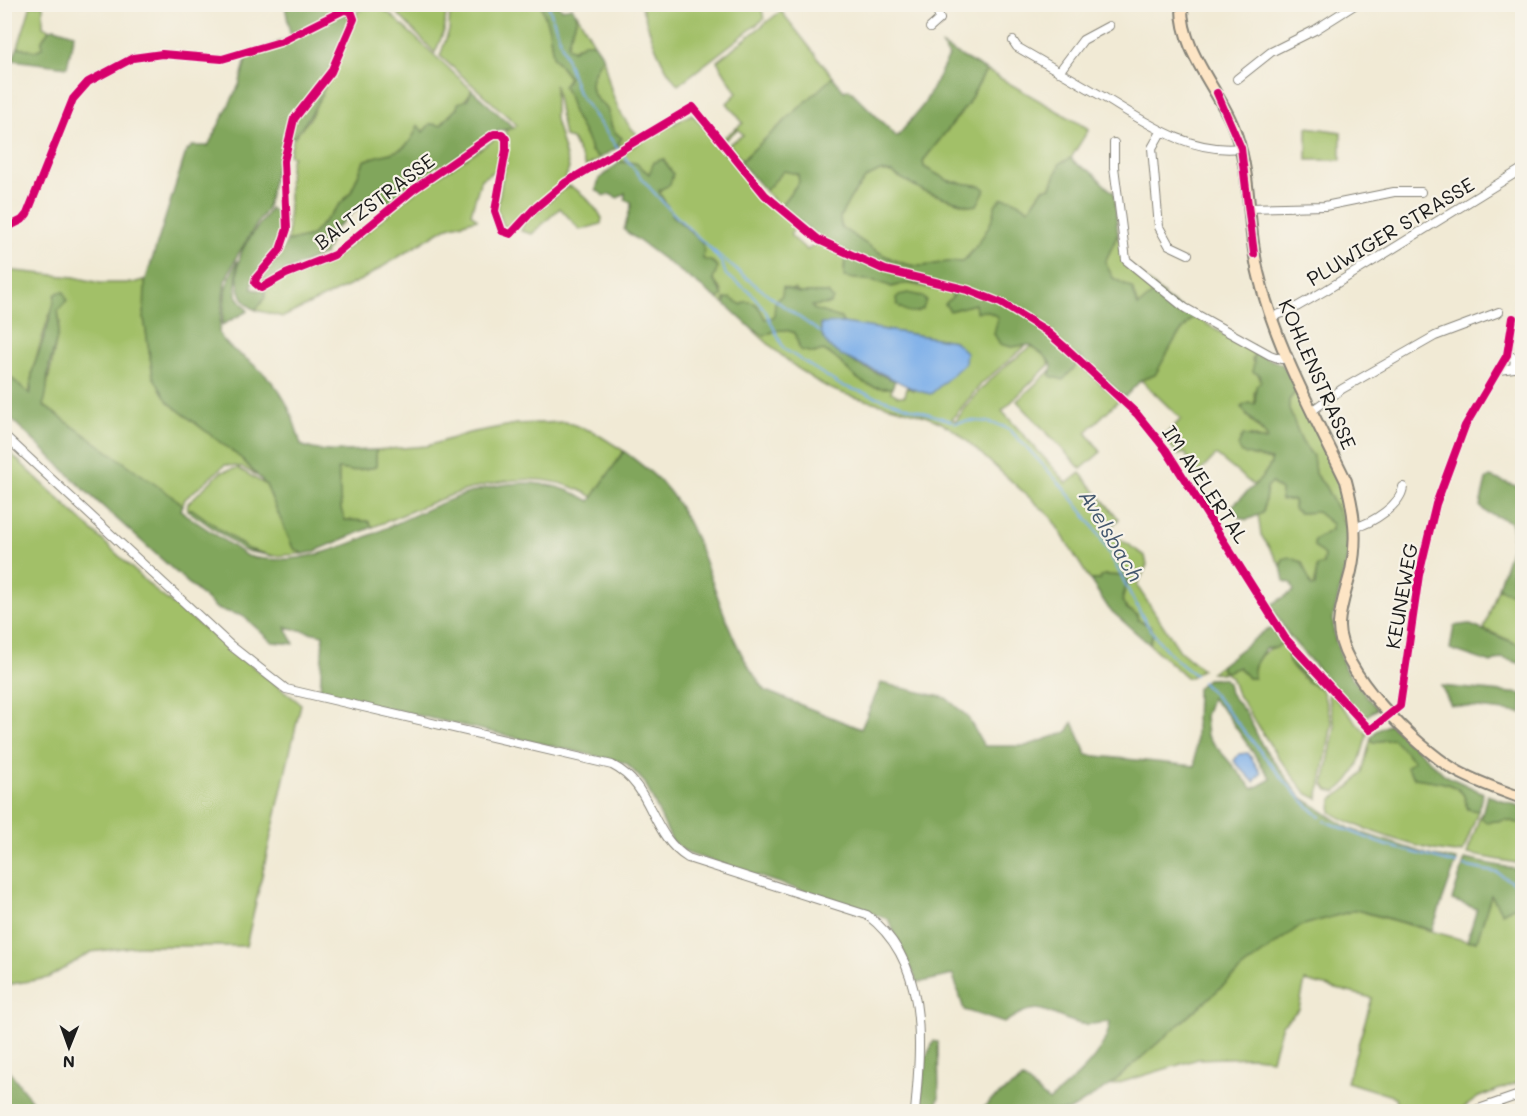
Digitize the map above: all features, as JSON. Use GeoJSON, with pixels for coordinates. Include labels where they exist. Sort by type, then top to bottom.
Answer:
{"type":"FeatureCollection","features":[{"type":"Feature","properties":{"kind":"main road","name":"KOHLENSTRASSE"},"geometry":{"type":"LineString","coordinates":[[1182,4],[1183,27],[1189,44],[1227,114],[1241,148],[1256,266],[1272,317],[1346,481],[1356,527],[1354,555],[1339,622],[1341,642],[1351,665],[1391,713]]}},
{"type":"Feature","properties":{"kind":"main road","name":"KOHLENSTRASSE"},"geometry":{"type":"LineString","coordinates":[[1188,4],[1189,44]]}},
{"type":"Feature","properties":{"kind":"main road"},"geometry":{"type":"LineString","coordinates":[[1391,713],[1425,748],[1455,770],[1522,798]]}},
{"type":"Feature","properties":{"kind":"street"},"geometry":{"type":"LineString","coordinates":[[930,28],[940,19],[934,4]]}},
{"type":"Feature","properties":{"kind":"street"},"geometry":{"type":"LineString","coordinates":[[1237,79],[1271,51],[1316,30],[1356,4]]}},
{"type":"Feature","properties":{"kind":"street","name":"BALTZSTRASSE"},"geometry":{"type":"LineString","coordinates":[[4,229],[22,220],[27,214],[73,99],[88,82],[133,58],[162,54],[222,59],[280,42],[344,10],[351,11],[354,19],[343,46],[331,72],[294,119],[284,161],[287,229],[280,250],[256,278],[257,286],[264,288],[286,274],[334,255],[413,190],[494,134],[502,134],[506,141],[495,205],[496,217],[506,234],[513,233],[534,209],[565,183],[693,107]]}},
{"type":"Feature","properties":{"kind":"street"},"geometry":{"type":"LineString","coordinates":[[1059,72],[1083,40],[1109,26]]}},
{"type":"Feature","properties":{"kind":"street"},"geometry":{"type":"LineString","coordinates":[[1013,41],[1017,47],[1161,132],[1192,144],[1228,150],[1241,148]]}},
{"type":"Feature","properties":{"kind":"street","name":"IM AVELERTAL"},"geometry":{"type":"LineString","coordinates":[[693,107],[765,195],[819,240],[885,270],[968,290],[1000,303],[1017,312],[1067,349],[1137,414],[1166,450],[1285,638],[1367,729],[1373,729],[1391,713]]}},
{"type":"Feature","properties":{"kind":"street"},"geometry":{"type":"LineString","coordinates":[[1161,132],[1152,148],[1159,227],[1169,245],[1188,254]]}},
{"type":"Feature","properties":{"kind":"street"},"geometry":{"type":"LineString","coordinates":[[1114,142],[1114,167],[1126,260],[1185,308],[1270,355],[1281,359],[1289,358]]}},
{"type":"Feature","properties":{"kind":"street","name":"PLUWIGER STRASSE"},"geometry":{"type":"LineString","coordinates":[[1272,317],[1293,309],[1326,290],[1522,169]]}},
{"type":"Feature","properties":{"kind":"street"},"geometry":{"type":"LineString","coordinates":[[1248,208],[1325,206],[1394,192],[1421,192]]}},
{"type":"Feature","properties":{"kind":"street"},"geometry":{"type":"LineString","coordinates":[[1313,410],[1342,389],[1435,336],[1499,312]]}},
{"type":"Feature","properties":{"kind":"street","name":"KEUNEWEG"},"geometry":{"type":"LineString","coordinates":[[1391,713],[1400,706],[1419,575],[1436,504],[1465,426],[1507,355],[1513,318]]}},
{"type":"Feature","properties":{"kind":"street","name":"KEUNEWEG"},"geometry":{"type":"LineString","coordinates":[[1499,369],[1514,368],[1515,358],[1507,355]]}},
{"type":"Feature","properties":{"kind":"street"},"geometry":{"type":"LineString","coordinates":[[4,435],[230,645],[286,689],[612,765],[624,771],[638,785],[665,839],[676,851],[688,858],[867,915],[886,931],[893,941],[914,989],[921,1036],[915,1112]]}},
{"type":"Feature","properties":{"kind":"street"},"geometry":{"type":"LineString","coordinates":[[1356,527],[1369,523],[1393,504],[1402,495],[1403,487]]}},
{"type":"Feature","properties":{"kind":"street"},"geometry":{"type":"LineString","coordinates":[[1470,1112],[1522,1094]]}},
{"type":"Feature","properties":{"kind":"green space"},"geometry":{"type":"Polygon","coordinates":[[[31,5],[43,5],[43,26],[50,29],[42,40],[42,48],[35,51],[18,47],[31,5]]]}},
{"type":"Feature","properties":{"kind":"green space"},"geometry":{"type":"Polygon","coordinates":[[[285,5],[350,5],[290,34],[285,5]]]}},
{"type":"Feature","properties":{"kind":"green space"},"geometry":{"type":"Polygon","coordinates":[[[362,5],[375,5],[389,13],[472,90],[441,125],[430,124],[423,132],[418,126],[403,148],[364,161],[351,192],[311,236],[287,242],[290,170],[293,156],[289,155],[294,137],[309,120],[356,21],[357,11],[363,9],[362,5]]]}},
{"type":"Feature","properties":{"kind":"green space"},"geometry":{"type":"Polygon","coordinates":[[[383,5],[447,5],[444,31],[435,53],[395,11],[383,5]]]}},
{"type":"Feature","properties":{"kind":"green space"},"geometry":{"type":"Polygon","coordinates":[[[450,5],[541,5],[549,29],[553,57],[569,78],[563,87],[591,151],[600,158],[586,167],[572,139],[564,137],[555,84],[555,119],[569,168],[565,180],[514,226],[504,226],[497,209],[509,140],[505,131],[517,125],[440,56],[449,30],[450,5]]]}},
{"type":"Feature","properties":{"kind":"green space"},"geometry":{"type":"Polygon","coordinates":[[[541,5],[557,5],[562,9],[572,7],[576,18],[568,47],[573,50],[584,43],[594,43],[603,56],[592,78],[591,88],[593,94],[607,109],[612,128],[622,138],[615,149],[600,158],[591,151],[563,87],[569,77],[553,57],[549,29],[541,5]]]}},
{"type":"Feature","properties":{"kind":"green space"},"geometry":{"type":"Polygon","coordinates":[[[641,5],[761,5],[764,19],[678,85],[660,57],[641,5]]]}},
{"type":"Feature","properties":{"kind":"green space"},"geometry":{"type":"Polygon","coordinates":[[[781,11],[833,77],[742,160],[729,144],[743,135],[738,129],[725,140],[723,138],[743,123],[727,103],[737,93],[717,61],[781,11]]]}},
{"type":"Feature","properties":{"kind":"green space"},"geometry":{"type":"Polygon","coordinates":[[[348,13],[351,19],[321,96],[294,137],[289,137],[275,171],[267,208],[238,254],[225,281],[219,333],[230,347],[264,374],[279,391],[290,410],[301,445],[328,451],[376,450],[376,467],[352,471],[338,469],[341,509],[345,520],[368,521],[373,527],[303,554],[293,548],[266,485],[242,459],[168,402],[153,376],[144,318],[145,282],[186,152],[192,146],[208,146],[239,85],[247,56],[348,13]]]}},
{"type":"Feature","properties":{"kind":"green space"},"geometry":{"type":"Polygon","coordinates":[[[577,14],[594,43],[578,46],[573,50],[568,47],[568,43],[577,14]]]}},
{"type":"Feature","properties":{"kind":"green space"},"geometry":{"type":"Polygon","coordinates":[[[55,28],[74,34],[67,67],[12,60],[18,47],[35,51],[42,48],[42,40],[50,29],[55,28]]]}},
{"type":"Feature","properties":{"kind":"green space"},"geometry":{"type":"Polygon","coordinates":[[[941,45],[986,70],[967,105],[923,161],[924,167],[949,181],[981,186],[985,190],[977,205],[971,206],[924,191],[892,173],[880,171],[866,178],[851,197],[840,217],[841,227],[889,258],[900,262],[921,266],[950,261],[962,262],[983,235],[992,219],[995,205],[1002,198],[1012,199],[1029,209],[1043,189],[1051,187],[1060,163],[1071,158],[1092,172],[1114,192],[1118,234],[1105,262],[1113,278],[1132,288],[1138,306],[1155,292],[1194,316],[1176,338],[1155,375],[1141,380],[1125,397],[1079,356],[1076,366],[1063,380],[1050,376],[1052,365],[1046,357],[1030,345],[1011,347],[1000,344],[994,334],[998,317],[987,311],[976,312],[975,304],[950,311],[945,304],[954,295],[947,292],[931,286],[907,284],[892,287],[875,281],[844,277],[845,257],[868,265],[822,239],[780,206],[799,182],[798,174],[784,171],[765,191],[740,162],[833,77],[844,91],[849,89],[897,137],[924,104],[949,56],[941,45]]]}},
{"type":"Feature","properties":{"kind":"green space"},"geometry":{"type":"Polygon","coordinates":[[[603,56],[618,108],[638,135],[615,149],[622,138],[612,128],[607,109],[593,94],[591,88],[592,78],[603,56]]]}},
{"type":"Feature","properties":{"kind":"green space"},"geometry":{"type":"Polygon","coordinates":[[[986,70],[1089,129],[1071,158],[1060,163],[1051,187],[1043,189],[1029,209],[1012,199],[1003,198],[996,205],[993,219],[984,235],[962,262],[910,265],[889,258],[841,227],[840,217],[851,197],[866,178],[880,171],[892,173],[924,191],[970,206],[981,186],[949,181],[924,167],[923,161],[967,105],[986,70]]]}},
{"type":"Feature","properties":{"kind":"green space"},"geometry":{"type":"Polygon","coordinates":[[[472,90],[514,128],[498,131],[422,180],[390,204],[377,191],[335,229],[325,254],[280,273],[265,283],[261,282],[265,272],[287,242],[311,236],[351,192],[364,161],[403,148],[413,136],[418,125],[423,132],[430,124],[441,125],[457,108],[458,103],[467,100],[472,90]]]}},
{"type":"Feature","properties":{"kind":"green space"},"geometry":{"type":"Polygon","coordinates":[[[692,114],[765,200],[798,228],[791,232],[791,236],[807,250],[817,243],[845,257],[844,269],[892,287],[906,283],[948,292],[954,295],[960,307],[975,304],[999,317],[994,334],[1011,347],[1027,345],[982,383],[952,419],[956,421],[990,380],[1032,346],[1047,357],[1050,364],[1002,411],[1067,483],[1080,473],[1119,519],[1111,527],[1110,532],[1145,556],[1147,565],[1137,586],[1180,651],[1202,669],[1189,678],[1186,677],[1149,644],[1153,634],[1138,620],[1137,615],[1123,605],[1122,593],[1128,584],[1125,576],[1105,575],[1101,580],[1090,580],[1051,517],[958,433],[930,418],[824,386],[791,363],[751,328],[765,336],[780,330],[795,333],[800,350],[814,353],[823,350],[868,385],[892,388],[891,392],[898,396],[905,396],[907,387],[914,391],[955,341],[843,323],[841,318],[813,309],[812,306],[823,303],[828,293],[799,293],[794,289],[782,295],[775,318],[765,319],[758,306],[742,306],[725,299],[725,304],[718,299],[722,291],[713,280],[714,274],[706,260],[703,260],[704,247],[694,233],[674,217],[660,194],[667,168],[664,159],[649,174],[636,164],[628,161],[620,162],[615,156],[692,114]]]}},
{"type":"Feature","properties":{"kind":"green space"},"geometry":{"type":"Polygon","coordinates":[[[1307,127],[1341,132],[1341,160],[1307,160],[1307,127]]]}},
{"type":"Feature","properties":{"kind":"green space"},"geometry":{"type":"Polygon","coordinates":[[[498,137],[504,144],[500,168],[481,179],[471,213],[477,219],[445,228],[363,279],[283,317],[256,310],[265,297],[265,291],[287,277],[317,267],[340,254],[412,194],[498,137]]]}},
{"type":"Feature","properties":{"kind":"green space"},"geometry":{"type":"Polygon","coordinates":[[[663,159],[673,174],[670,185],[659,190],[660,194],[674,217],[700,240],[704,247],[703,259],[713,262],[718,267],[713,280],[723,295],[718,299],[624,230],[631,206],[631,202],[625,200],[625,193],[618,198],[609,194],[605,196],[596,190],[599,179],[620,162],[636,163],[649,174],[654,162],[663,159]]]}},
{"type":"Feature","properties":{"kind":"green space"},"geometry":{"type":"Polygon","coordinates":[[[784,171],[798,174],[799,182],[780,206],[765,191],[784,171]]]}},
{"type":"Feature","properties":{"kind":"green space"},"geometry":{"type":"Polygon","coordinates":[[[568,186],[578,191],[591,204],[602,218],[601,224],[580,230],[560,208],[532,234],[521,231],[525,221],[568,186]]]}},
{"type":"Feature","properties":{"kind":"green space"},"geometry":{"type":"Polygon","coordinates":[[[270,208],[285,220],[280,246],[253,278],[252,289],[265,291],[265,297],[256,310],[245,301],[241,294],[238,263],[246,244],[270,208]]]}},
{"type":"Feature","properties":{"kind":"green space"},"geometry":{"type":"Polygon","coordinates":[[[1118,234],[1123,260],[1164,295],[1138,307],[1132,288],[1113,278],[1105,262],[1118,234]]]}},
{"type":"Feature","properties":{"kind":"green space"},"geometry":{"type":"Polygon","coordinates":[[[237,260],[236,294],[248,311],[222,325],[226,287],[237,260]]]}},
{"type":"Feature","properties":{"kind":"green space"},"geometry":{"type":"Polygon","coordinates":[[[5,270],[74,277],[100,283],[133,283],[146,279],[144,318],[153,376],[169,403],[242,459],[257,476],[242,467],[225,465],[185,499],[183,505],[43,405],[60,323],[58,311],[64,304],[55,306],[49,316],[33,368],[29,395],[5,372],[5,270]]]}},
{"type":"Feature","properties":{"kind":"green space"},"geometry":{"type":"Polygon","coordinates":[[[783,287],[799,293],[828,293],[833,299],[830,304],[812,306],[813,309],[841,318],[843,323],[821,325],[856,364],[895,381],[892,388],[868,385],[823,350],[814,353],[800,350],[795,333],[780,330],[765,336],[751,328],[725,304],[725,299],[730,298],[742,305],[744,302],[752,302],[758,306],[765,319],[774,317],[775,302],[782,295],[783,287]]]}},
{"type":"Feature","properties":{"kind":"green space"},"geometry":{"type":"Polygon","coordinates":[[[64,292],[67,300],[58,311],[58,332],[43,405],[176,499],[183,505],[181,510],[185,514],[247,556],[290,559],[333,550],[461,495],[504,484],[547,485],[590,501],[624,451],[661,482],[686,518],[737,645],[750,669],[766,691],[861,729],[881,683],[946,698],[967,716],[984,746],[1026,746],[1067,732],[1073,722],[1087,755],[1195,766],[1197,688],[1207,679],[1223,678],[1228,683],[1230,693],[1248,716],[1262,745],[1301,797],[1350,829],[1432,856],[1457,860],[1432,930],[1356,910],[1300,926],[1243,968],[1109,1086],[1069,1111],[981,1111],[991,1100],[1023,1079],[1049,1101],[1095,1056],[1107,1034],[1110,1022],[1081,1024],[1034,1009],[1016,1015],[1004,1023],[964,1010],[953,975],[918,983],[888,919],[687,853],[672,841],[645,783],[626,763],[320,693],[323,635],[286,627],[294,644],[272,642],[243,616],[217,609],[89,494],[5,413],[4,372],[30,394],[33,369],[55,295],[64,292]],[[1211,698],[1205,716],[1207,736],[1253,789],[1271,779],[1226,713],[1211,698]]]}},
{"type":"Feature","properties":{"kind":"green space"},"geometry":{"type":"Polygon","coordinates":[[[908,293],[921,296],[926,300],[923,309],[910,312],[897,305],[896,298],[908,293]]]}},
{"type":"Feature","properties":{"kind":"green space"},"geometry":{"type":"Polygon","coordinates":[[[1194,316],[1254,353],[1252,360],[1261,381],[1254,393],[1255,404],[1246,415],[1267,437],[1266,441],[1250,435],[1252,456],[1271,460],[1271,464],[1261,479],[1253,485],[1216,455],[1197,475],[1185,453],[1178,455],[1163,437],[1181,419],[1141,380],[1155,375],[1176,338],[1194,316]]]}},
{"type":"Feature","properties":{"kind":"green space"},"geometry":{"type":"Polygon","coordinates":[[[1254,353],[1282,364],[1298,389],[1289,400],[1289,409],[1302,442],[1313,456],[1315,474],[1325,486],[1349,532],[1350,547],[1333,619],[1335,638],[1345,669],[1377,709],[1362,719],[1289,636],[1271,605],[1294,591],[1291,583],[1284,581],[1281,566],[1283,559],[1289,557],[1302,562],[1312,587],[1315,586],[1317,566],[1323,564],[1324,555],[1314,546],[1314,540],[1331,530],[1332,524],[1317,512],[1300,513],[1294,509],[1294,500],[1281,500],[1281,490],[1272,483],[1267,487],[1263,513],[1247,520],[1240,518],[1231,507],[1261,479],[1271,464],[1271,460],[1242,453],[1238,446],[1243,435],[1266,441],[1267,437],[1241,407],[1248,403],[1255,404],[1256,386],[1261,381],[1260,375],[1253,372],[1254,353]]]}},
{"type":"Feature","properties":{"kind":"green space"},"geometry":{"type":"Polygon","coordinates":[[[1077,363],[1119,400],[1086,432],[1101,452],[1081,469],[1017,401],[1051,370],[1050,376],[1063,380],[1077,363]]]}},
{"type":"Feature","properties":{"kind":"green space"},"geometry":{"type":"Polygon","coordinates":[[[1298,389],[1338,477],[1348,513],[1349,532],[1325,486],[1315,474],[1313,456],[1302,442],[1289,409],[1289,400],[1298,389]]]}},
{"type":"Feature","properties":{"kind":"green space"},"geometry":{"type":"Polygon","coordinates":[[[566,422],[594,432],[624,451],[593,497],[566,485],[538,480],[510,480],[454,494],[373,527],[367,521],[345,520],[341,509],[338,468],[352,471],[376,467],[376,450],[427,446],[469,433],[516,424],[566,422]]]}},
{"type":"Feature","properties":{"kind":"green space"},"geometry":{"type":"Polygon","coordinates":[[[4,447],[157,592],[301,704],[246,946],[138,946],[91,952],[48,978],[5,985],[4,447]]]}},
{"type":"Feature","properties":{"kind":"green space"},"geometry":{"type":"Polygon","coordinates":[[[238,468],[266,485],[293,548],[303,554],[273,556],[248,549],[192,509],[187,510],[188,503],[221,472],[238,468]]]}},
{"type":"Feature","properties":{"kind":"green space"},"geometry":{"type":"Polygon","coordinates":[[[1490,477],[1522,488],[1522,550],[1512,571],[1512,582],[1516,585],[1522,584],[1522,599],[1498,588],[1511,547],[1512,531],[1511,522],[1486,512],[1480,506],[1486,480],[1490,477]]]}},
{"type":"Feature","properties":{"kind":"green space"},"geometry":{"type":"Polygon","coordinates":[[[1271,483],[1281,490],[1281,500],[1294,500],[1300,513],[1317,512],[1332,524],[1331,530],[1314,546],[1324,555],[1323,564],[1316,572],[1315,586],[1312,588],[1303,569],[1283,559],[1281,566],[1261,535],[1258,514],[1263,513],[1267,487],[1271,483]]]}},
{"type":"Feature","properties":{"kind":"green space"},"geometry":{"type":"Polygon","coordinates":[[[192,509],[248,549],[273,556],[245,551],[187,510],[192,509]]]}},
{"type":"Feature","properties":{"kind":"green space"},"geometry":{"type":"Polygon","coordinates":[[[1101,576],[1125,576],[1128,579],[1122,601],[1127,609],[1137,615],[1138,620],[1150,626],[1153,634],[1149,644],[1109,609],[1090,580],[1100,580],[1101,576]]]}},
{"type":"Feature","properties":{"kind":"green space"},"geometry":{"type":"Polygon","coordinates":[[[1498,588],[1522,599],[1522,646],[1484,629],[1498,588]]]}},
{"type":"Feature","properties":{"kind":"green space"},"geometry":{"type":"Polygon","coordinates":[[[1468,624],[1522,646],[1522,664],[1502,658],[1491,663],[1450,649],[1454,626],[1468,624]]]}},
{"type":"Feature","properties":{"kind":"green space"},"geometry":{"type":"Polygon","coordinates":[[[1271,629],[1283,642],[1276,648],[1265,648],[1253,668],[1254,678],[1248,678],[1239,667],[1227,672],[1222,670],[1221,665],[1266,630],[1271,629]]]}},
{"type":"Feature","properties":{"kind":"green space"},"geometry":{"type":"Polygon","coordinates":[[[1283,642],[1294,669],[1322,689],[1332,724],[1318,799],[1306,793],[1278,757],[1236,692],[1231,677],[1225,673],[1211,673],[1221,665],[1222,670],[1239,667],[1248,678],[1254,678],[1255,665],[1261,655],[1283,642]]]}},
{"type":"Feature","properties":{"kind":"green space"},"geometry":{"type":"Polygon","coordinates":[[[1288,646],[1320,682],[1322,689],[1307,682],[1306,678],[1289,663],[1288,646]]]}},
{"type":"Feature","properties":{"kind":"green space"},"geometry":{"type":"Polygon","coordinates":[[[1441,686],[1522,694],[1522,713],[1451,705],[1441,686]]]}},
{"type":"Feature","properties":{"kind":"green space"},"geometry":{"type":"Polygon","coordinates":[[[1330,693],[1367,734],[1360,759],[1353,773],[1336,792],[1328,790],[1324,784],[1335,726],[1328,697],[1330,693]]]}},
{"type":"Feature","properties":{"kind":"green space"},"geometry":{"type":"Polygon","coordinates":[[[1390,724],[1445,775],[1483,793],[1478,811],[1468,809],[1465,797],[1453,786],[1415,778],[1406,767],[1414,761],[1393,739],[1373,742],[1371,738],[1376,731],[1390,724]]]}},
{"type":"Feature","properties":{"kind":"green space"},"geometry":{"type":"Polygon","coordinates":[[[1371,738],[1373,742],[1393,739],[1414,761],[1421,779],[1455,787],[1463,794],[1468,809],[1478,811],[1463,852],[1435,850],[1396,840],[1375,833],[1331,812],[1332,799],[1351,786],[1362,772],[1371,738]]]}},
{"type":"Feature","properties":{"kind":"green space"},"geometry":{"type":"Polygon","coordinates":[[[1487,795],[1522,807],[1522,824],[1507,820],[1486,822],[1481,818],[1487,795]]]}},
{"type":"Feature","properties":{"kind":"green space"},"geometry":{"type":"Polygon","coordinates":[[[1481,813],[1481,818],[1486,822],[1507,820],[1522,824],[1522,864],[1467,854],[1481,813]]]}},
{"type":"Feature","properties":{"kind":"green space"},"geometry":{"type":"Polygon","coordinates":[[[1465,859],[1522,870],[1522,876],[1517,877],[1519,886],[1522,887],[1522,894],[1516,892],[1519,904],[1502,913],[1491,895],[1477,941],[1467,941],[1477,909],[1452,900],[1465,859]]]}},
{"type":"Feature","properties":{"kind":"green space"},"geometry":{"type":"Polygon","coordinates":[[[1516,892],[1522,894],[1522,1081],[1479,1097],[1459,1111],[1398,1111],[1395,1097],[1347,1082],[1372,998],[1305,981],[1299,1009],[1282,1025],[1272,1059],[1253,1057],[1198,1059],[1109,1086],[1243,968],[1299,926],[1356,910],[1467,941],[1476,941],[1491,895],[1516,892]]]}},
{"type":"Feature","properties":{"kind":"green space"},"geometry":{"type":"Polygon","coordinates":[[[934,1041],[938,1042],[939,1097],[934,1111],[919,1111],[926,1057],[934,1041]]]}},
{"type":"Feature","properties":{"kind":"green space"},"geometry":{"type":"Polygon","coordinates":[[[5,1065],[39,1111],[5,1111],[5,1065]]]}},
{"type":"Feature","properties":{"kind":"water"},"geometry":{"type":"Polygon","coordinates":[[[843,323],[954,341],[966,352],[965,363],[931,394],[918,391],[854,362],[834,350],[822,334],[821,324],[843,323]]]}},
{"type":"Feature","properties":{"kind":"water"},"geometry":{"type":"Polygon","coordinates":[[[1248,753],[1261,773],[1254,782],[1234,761],[1239,754],[1248,753]]]}},
{"type":"Feature","properties":{"kind":"waterway","name":"Avelsbach"},"geometry":{"type":"LineString","coordinates":[[548,4],[578,93],[618,149]]}},
{"type":"Feature","properties":{"kind":"waterway","name":"Avelsbach"},"geometry":{"type":"LineString","coordinates":[[622,153],[642,179],[688,228],[740,273],[820,332]]}},
{"type":"Feature","properties":{"kind":"waterway","name":"Avelsbach"},"geometry":{"type":"LineString","coordinates":[[706,244],[722,263],[726,275],[750,292],[765,310],[784,349],[840,385],[951,421]]}},
{"type":"Feature","properties":{"kind":"waterway","name":"Avelsbach"},"geometry":{"type":"LineString","coordinates":[[955,423],[983,422],[1009,429],[1078,506],[1110,554],[1149,627],[1176,660],[1195,675]]}},
{"type":"Feature","properties":{"kind":"waterway","name":"Avelsbach"},"geometry":{"type":"LineString","coordinates":[[1202,682],[1288,785],[1320,817]]}},
{"type":"Feature","properties":{"kind":"waterway","name":"Avelsbach"},"geometry":{"type":"LineString","coordinates":[[1325,821],[1385,845],[1457,864]]}},
{"type":"Feature","properties":{"kind":"waterway","name":"Avelsbach"},"geometry":{"type":"LineString","coordinates":[[1464,866],[1498,873],[1522,889]]}},
{"type":"Feature","properties":{"kind":"cycle path"},"geometry":{"type":"LineString","coordinates":[[4,229],[22,220],[27,214],[73,99],[88,82],[133,58],[162,54],[222,59],[280,42],[344,10],[351,11],[354,19],[331,72],[294,119],[284,161],[287,229],[280,250],[256,278],[255,283],[261,288],[286,274],[334,255],[413,190],[494,134],[502,134],[506,139],[495,211],[502,231],[511,234],[534,209],[565,183],[693,107],[765,195],[819,240],[885,270],[968,290],[1001,303],[1045,330],[1067,349],[1137,414],[1166,450],[1285,638],[1370,730],[1400,706],[1419,575],[1436,504],[1465,426],[1507,355],[1513,318]]}},
{"type":"Feature","properties":{"kind":"cycle path"},"geometry":{"type":"LineString","coordinates":[[1217,93],[1241,148],[1254,254]]}}]}
